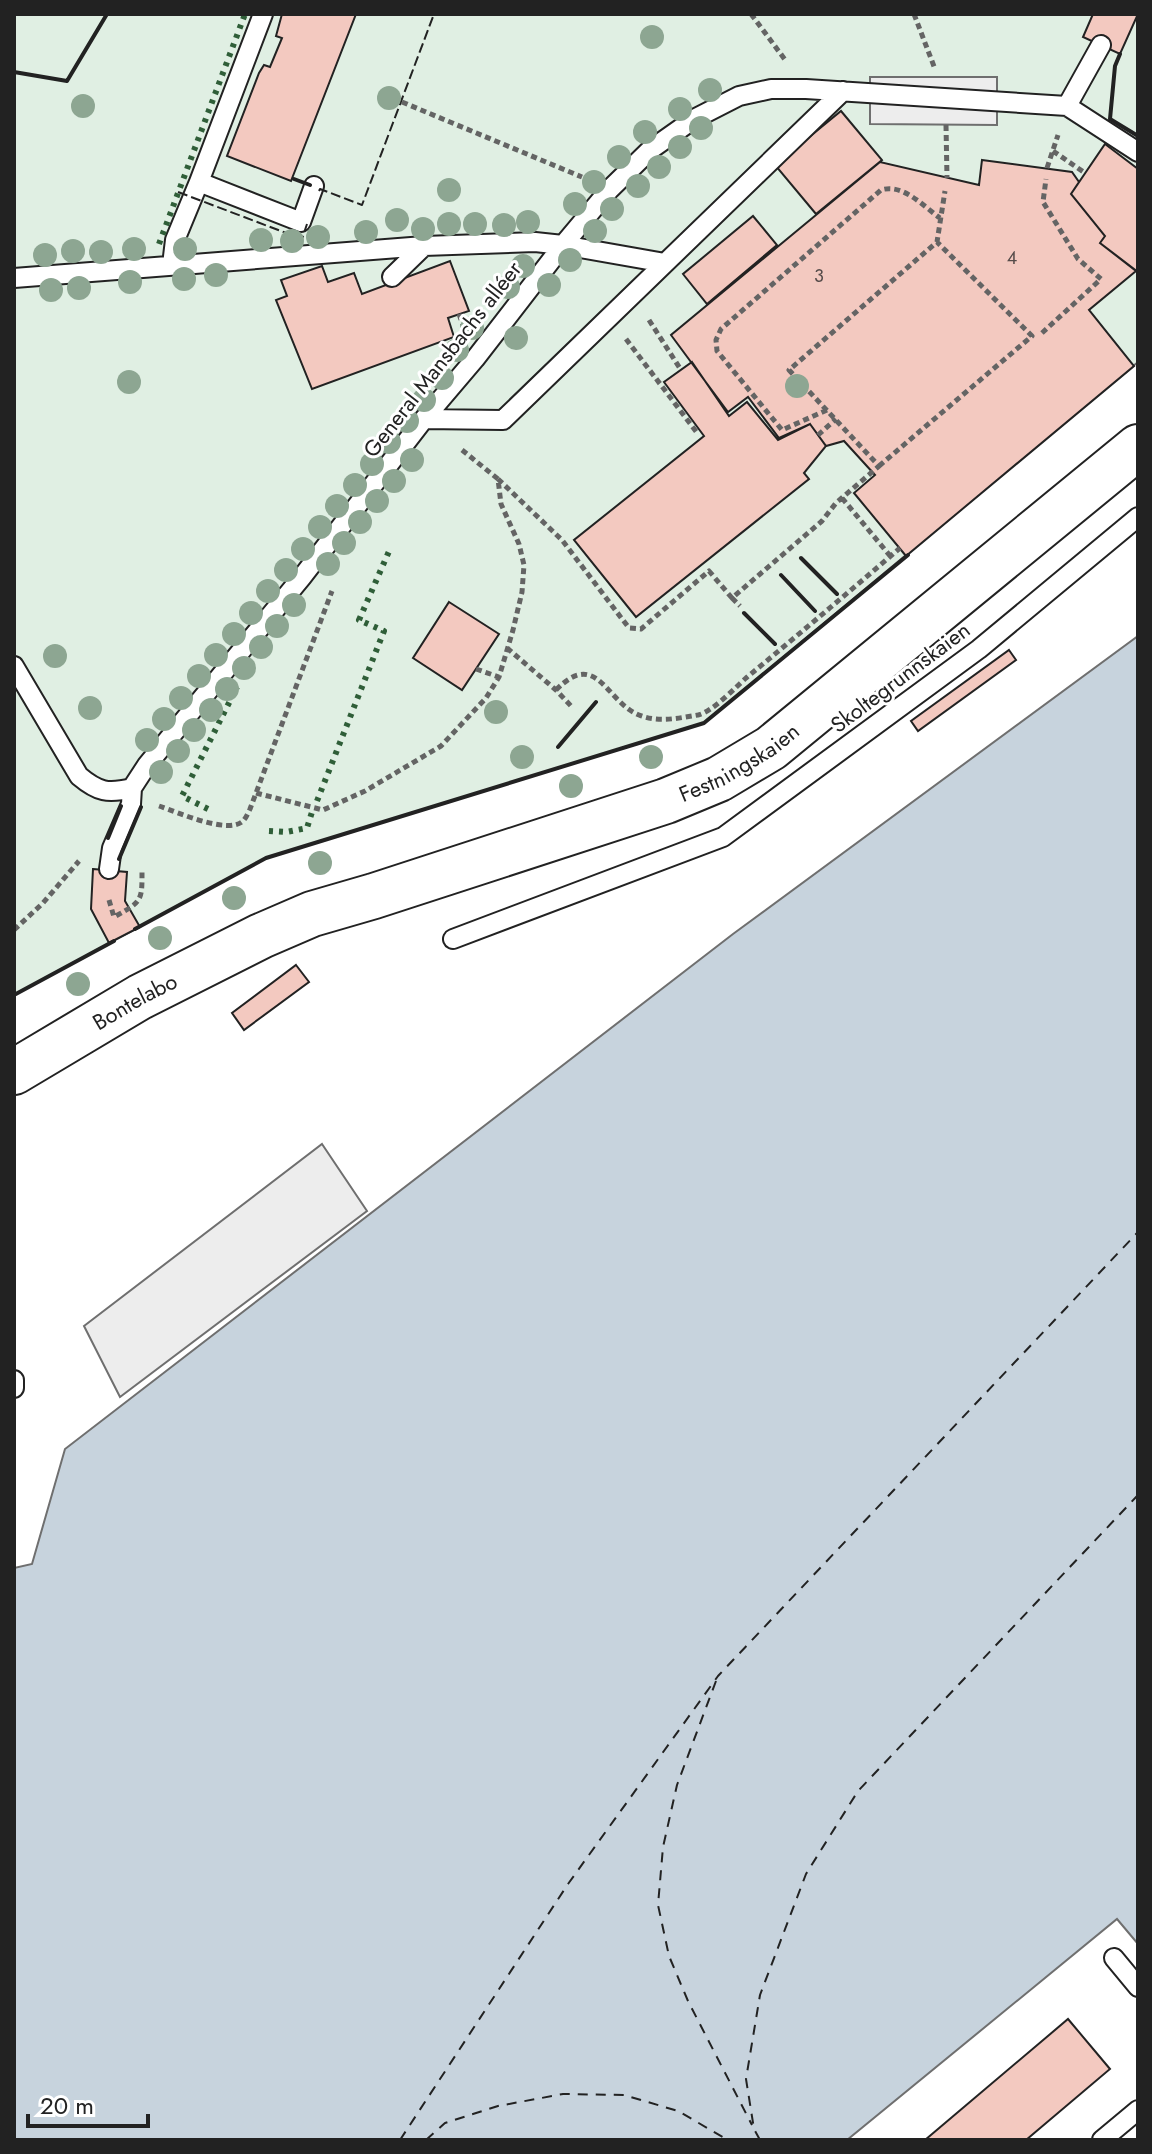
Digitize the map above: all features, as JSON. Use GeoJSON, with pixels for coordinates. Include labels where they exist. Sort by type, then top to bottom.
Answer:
{"type":"FeatureCollection","features":[{"type":"Feature","properties":{"kind":"main road","name":"Festningskaien"},"geometry":{"type":"LineString","coordinates":[[261,936],[312,914],[666,801],[719,779],[771,748],[1138,447]]}},
{"type":"Feature","properties":{"kind":"main road","name":"Bontelabo"},"geometry":{"type":"LineString","coordinates":[[14,1072],[140,997],[261,936]]}},
{"type":"Feature","properties":{"kind":"lane"},"geometry":{"type":"LineString","coordinates":[[172,265],[175,240],[263,14]]}},
{"type":"Feature","properties":{"kind":"lane"},"geometry":{"type":"LineString","coordinates":[[1067,106],[1101,45]]}},
{"type":"Feature","properties":{"kind":"lane"},"geometry":{"type":"LineString","coordinates":[[665,263],[563,245],[610,189],[650,150],[694,119],[739,96],[771,89],[843,91],[1067,106],[1138,152]]}},
{"type":"Feature","properties":{"kind":"lane"},"geometry":{"type":"LineString","coordinates":[[424,419],[503,420],[843,91]]}},
{"type":"Feature","properties":{"kind":"lane"},"geometry":{"type":"LineString","coordinates":[[199,182],[301,222],[314,186]]}},
{"type":"Feature","properties":{"kind":"lane","name":"General Mansbachs alléer"},"geometry":{"type":"LineString","coordinates":[[14,278],[424,246],[535,242],[563,245]]}},
{"type":"Feature","properties":{"kind":"lane","name":"General Mansbachs alléer"},"geometry":{"type":"LineString","coordinates":[[109,869],[112,848],[131,804],[132,788],[147,765],[302,577],[563,245]]}},
{"type":"Feature","properties":{"kind":"lane"},"geometry":{"type":"LineString","coordinates":[[392,277],[424,246]]}},
{"type":"Feature","properties":{"kind":"lane","name":"Skoltegrunnskaien"},"geometry":{"type":"LineString","coordinates":[[453,939],[723,837],[979,649],[1138,517]]}},
{"type":"Feature","properties":{"kind":"lane"},"geometry":{"type":"LineString","coordinates":[[14,666],[79,776],[93,788],[113,793],[132,788]]}},
{"type":"Feature","properties":{"kind":"lane"},"geometry":{"type":"LineString","coordinates":[[14,1380],[14,1388]]}},
{"type":"Feature","properties":{"kind":"lane"},"geometry":{"type":"LineString","coordinates":[[1114,1958],[1138,1987]]}},
{"type":"Feature","properties":{"kind":"lane"},"geometry":{"type":"LineString","coordinates":[[1102,2140],[1138,2110]]}},
{"type":"Feature","properties":{"kind":"path"},"geometry":{"type":"LineString","coordinates":[[751,14],[783,56]]}},
{"type":"Feature","properties":{"kind":"path"},"geometry":{"type":"LineString","coordinates":[[914,14],[946,98],[947,178]]}},
{"type":"Feature","properties":{"kind":"path"},"geometry":{"type":"LineString","coordinates":[[402,102],[610,189]]}},
{"type":"Feature","properties":{"kind":"path"},"geometry":{"type":"LineString","coordinates":[[1052,151],[1085,173]]}},
{"type":"Feature","properties":{"kind":"path"},"geometry":{"type":"LineString","coordinates":[[1042,333],[1101,279],[1078,259],[1043,202],[1046,179]]}},
{"type":"Feature","properties":{"kind":"path"},"geometry":{"type":"LineString","coordinates":[[827,410],[782,430],[717,351],[716,340],[721,329],[881,190],[891,187],[901,189],[940,218]]}},
{"type":"Feature","properties":{"kind":"path"},"geometry":{"type":"LineString","coordinates":[[879,466],[789,370],[937,242],[945,191]]}},
{"type":"Feature","properties":{"kind":"path"},"geometry":{"type":"LineString","coordinates":[[732,598],[822,521],[842,498],[1032,336],[937,242]]}},
{"type":"Feature","properties":{"kind":"path"},"geometry":{"type":"LineString","coordinates":[[633,294],[681,370]]}},
{"type":"Feature","properties":{"kind":"path"},"geometry":{"type":"LineString","coordinates":[[852,301],[860,309]]}},
{"type":"Feature","properties":{"kind":"path"},"geometry":{"type":"LineString","coordinates":[[608,316],[698,434]]}},
{"type":"Feature","properties":{"kind":"path"},"geometry":{"type":"LineString","coordinates":[[424,419],[498,479],[562,540],[629,628],[641,629],[709,571],[740,606]]}},
{"type":"Feature","properties":{"kind":"path"},"geometry":{"type":"LineString","coordinates":[[818,435],[836,419]]}},
{"type":"Feature","properties":{"kind":"path"},"geometry":{"type":"LineString","coordinates":[[256,793],[323,810],[441,746],[486,698],[499,677],[522,592],[524,565],[519,544],[501,504],[498,479]]}},
{"type":"Feature","properties":{"kind":"path"},"geometry":{"type":"LineString","coordinates":[[842,498],[891,557]]}},
{"type":"Feature","properties":{"kind":"path"},"geometry":{"type":"LineString","coordinates":[[556,690],[568,678],[587,674],[635,714],[656,721],[704,714],[900,548]]}},
{"type":"Feature","properties":{"kind":"path"},"geometry":{"type":"LineString","coordinates":[[152,804],[220,826],[242,822],[250,809],[332,591],[302,577]]}},
{"type":"Feature","properties":{"kind":"path"},"geometry":{"type":"LineString","coordinates":[[507,648],[571,706]]}},
{"type":"Feature","properties":{"kind":"path"},"geometry":{"type":"LineString","coordinates":[[476,669],[499,677]]}},
{"type":"Feature","properties":{"kind":"path"},"geometry":{"type":"LineString","coordinates":[[14,930],[43,903],[80,859]]}},
{"type":"Feature","properties":{"kind":"path"},"geometry":{"type":"LineString","coordinates":[[109,900],[114,917],[137,904]]}},
{"type":"Feature","properties":{"kind":"green space"},"geometry":{"type":"Polygon","coordinates":[[[14,14],[1138,14],[1138,362],[704,723],[266,858],[14,995],[14,14]]]}},
{"type":"Feature","properties":{"kind":"shaded area"},"geometry":{"type":"Polygon","coordinates":[[[870,77],[997,77],[997,125],[870,124],[870,77]]]}},
{"type":"Feature","properties":{"kind":"shaded area"},"geometry":{"type":"Polygon","coordinates":[[[1138,636],[1138,1944],[1117,1919],[847,2140],[14,2140],[14,1568],[32,1564],[65,1449],[733,934],[1138,636]]]}},
{"type":"Feature","properties":{"kind":"shaded area"},"geometry":{"type":"Polygon","coordinates":[[[322,1144],[367,1211],[120,1397],[84,1326],[322,1144]]]}},
{"type":"Feature","properties":{"kind":"building"},"geometry":{"type":"Polygon","coordinates":[[[282,14],[356,14],[291,181],[227,156],[259,73],[264,65],[270,67],[282,38],[276,36],[282,14]]]}},
{"type":"Feature","properties":{"kind":"building"},"geometry":{"type":"Polygon","coordinates":[[[1093,14],[1138,14],[1120,54],[1083,37],[1093,14]]]}},
{"type":"Feature","properties":{"kind":"building"},"geometry":{"type":"Polygon","coordinates":[[[841,111],[882,160],[816,214],[775,165],[841,111]]]}},
{"type":"Feature","properties":{"kind":"building"},"geometry":{"type":"Polygon","coordinates":[[[1105,144],[1138,169],[1138,272],[1100,243],[1105,236],[1071,194],[1105,144]]]}},
{"type":"Feature","properties":{"kind":"building"},"geometry":{"type":"Polygon","coordinates":[[[982,160],[1072,172],[1079,182],[1071,194],[1105,236],[1100,243],[1136,271],[1089,310],[1134,366],[906,556],[854,493],[875,475],[844,441],[826,446],[810,424],[779,438],[748,397],[728,412],[671,335],[880,162],[979,185],[982,160]]]}},
{"type":"Feature","properties":{"kind":"building"},"geometry":{"type":"Polygon","coordinates":[[[753,216],[777,245],[707,304],[683,274],[753,216]]]}},
{"type":"Feature","properties":{"kind":"building"},"geometry":{"type":"Polygon","coordinates":[[[450,261],[469,311],[448,318],[454,337],[312,389],[276,300],[287,296],[281,280],[322,266],[328,282],[354,273],[362,294],[450,261]]]}},
{"type":"Feature","properties":{"kind":"building"},"geometry":{"type":"Polygon","coordinates":[[[692,362],[729,416],[747,402],[778,440],[810,424],[826,446],[804,473],[809,479],[636,617],[574,540],[704,436],[664,382],[692,362]]]}},
{"type":"Feature","properties":{"kind":"building"},"geometry":{"type":"Polygon","coordinates":[[[449,602],[499,634],[462,690],[413,658],[449,602]]]}},
{"type":"Feature","properties":{"kind":"building"},"geometry":{"type":"Polygon","coordinates":[[[1009,650],[1016,660],[918,731],[911,721],[1009,650]]]}},
{"type":"Feature","properties":{"kind":"building"},"geometry":{"type":"Polygon","coordinates":[[[93,869],[127,872],[125,901],[140,927],[109,943],[91,909],[93,869]]]}},
{"type":"Feature","properties":{"kind":"building"},"geometry":{"type":"Polygon","coordinates":[[[296,965],[309,982],[244,1030],[232,1013],[296,965]]]}},
{"type":"Feature","properties":{"kind":"building"},"geometry":{"type":"Polygon","coordinates":[[[1068,2019],[1110,2069],[1026,2140],[925,2140],[1068,2019]]]}},
{"type":"Feature","properties":{"kind":"ferry route"},"geometry":{"type":"LineString","coordinates":[[400,2140],[568,1884],[718,1676],[1138,1232]]}},
{"type":"Feature","properties":{"kind":"ferry route"},"geometry":{"type":"LineString","coordinates":[[760,2140],[754,2129],[746,2079],[760,1995],[806,1874],[858,1791],[1138,1495]]}},
{"type":"Feature","properties":{"kind":"ferry route"},"geometry":{"type":"LineString","coordinates":[[716,1681],[677,1785],[663,1847],[658,1905],[669,1956],[688,2001],[752,2125]]}},
{"type":"Feature","properties":{"kind":"ferry route"},"geometry":{"type":"LineString","coordinates":[[426,2140],[445,2123],[498,2106],[563,2094],[624,2095],[678,2111],[728,2140]]}},
{"type":"Feature","properties":{"kind":"hedge"},"geometry":{"type":"LineString","coordinates":[[159,244],[245,14]]}},
{"type":"Feature","properties":{"kind":"hedge"},"geometry":{"type":"LineString","coordinates":[[317,801],[384,631],[359,620],[390,549]]}},
{"type":"Feature","properties":{"kind":"hedge"},"geometry":{"type":"LineString","coordinates":[[208,809],[182,796],[237,687]]}},
{"type":"Feature","properties":{"kind":"hedge"},"geometry":{"type":"LineString","coordinates":[[269,831],[307,828],[312,812]]}},
{"type":"Feature","properties":{"kind":"fence"},"geometry":{"type":"LineString","coordinates":[[319,191],[362,205],[434,14]]}},
{"type":"Feature","properties":{"kind":"fence"},"geometry":{"type":"LineString","coordinates":[[178,192],[302,239],[307,224]]}},
{"type":"Feature","properties":{"kind":"wall"},"geometry":{"type":"LineString","coordinates":[[14,72],[67,81],[107,14]]}},
{"type":"Feature","properties":{"kind":"wall"},"geometry":{"type":"LineString","coordinates":[[1120,54],[1115,66],[1110,119],[1138,136]]}},
{"type":"Feature","properties":{"kind":"wall"},"geometry":{"type":"LineString","coordinates":[[294,179],[310,185]]}},
{"type":"Feature","properties":{"kind":"wall"},"geometry":{"type":"LineString","coordinates":[[135,929],[266,858],[704,723],[908,555]]}},
{"type":"Feature","properties":{"kind":"wall"},"geometry":{"type":"LineString","coordinates":[[801,558],[837,594]]}},
{"type":"Feature","properties":{"kind":"wall"},"geometry":{"type":"LineString","coordinates":[[781,575],[815,611]]}},
{"type":"Feature","properties":{"kind":"wall"},"geometry":{"type":"LineString","coordinates":[[744,613],[775,644]]}},
{"type":"Feature","properties":{"kind":"wall"},"geometry":{"type":"LineString","coordinates":[[558,747],[596,702]]}},
{"type":"Feature","properties":{"kind":"wall"},"geometry":{"type":"LineString","coordinates":[[108,838],[121,806]]}},
{"type":"Feature","properties":{"kind":"wall"},"geometry":{"type":"LineString","coordinates":[[119,859],[141,807]]}},
{"type":"Feature","properties":{"kind":"wall"},"geometry":{"type":"LineString","coordinates":[[14,995],[114,941]]}}]}
